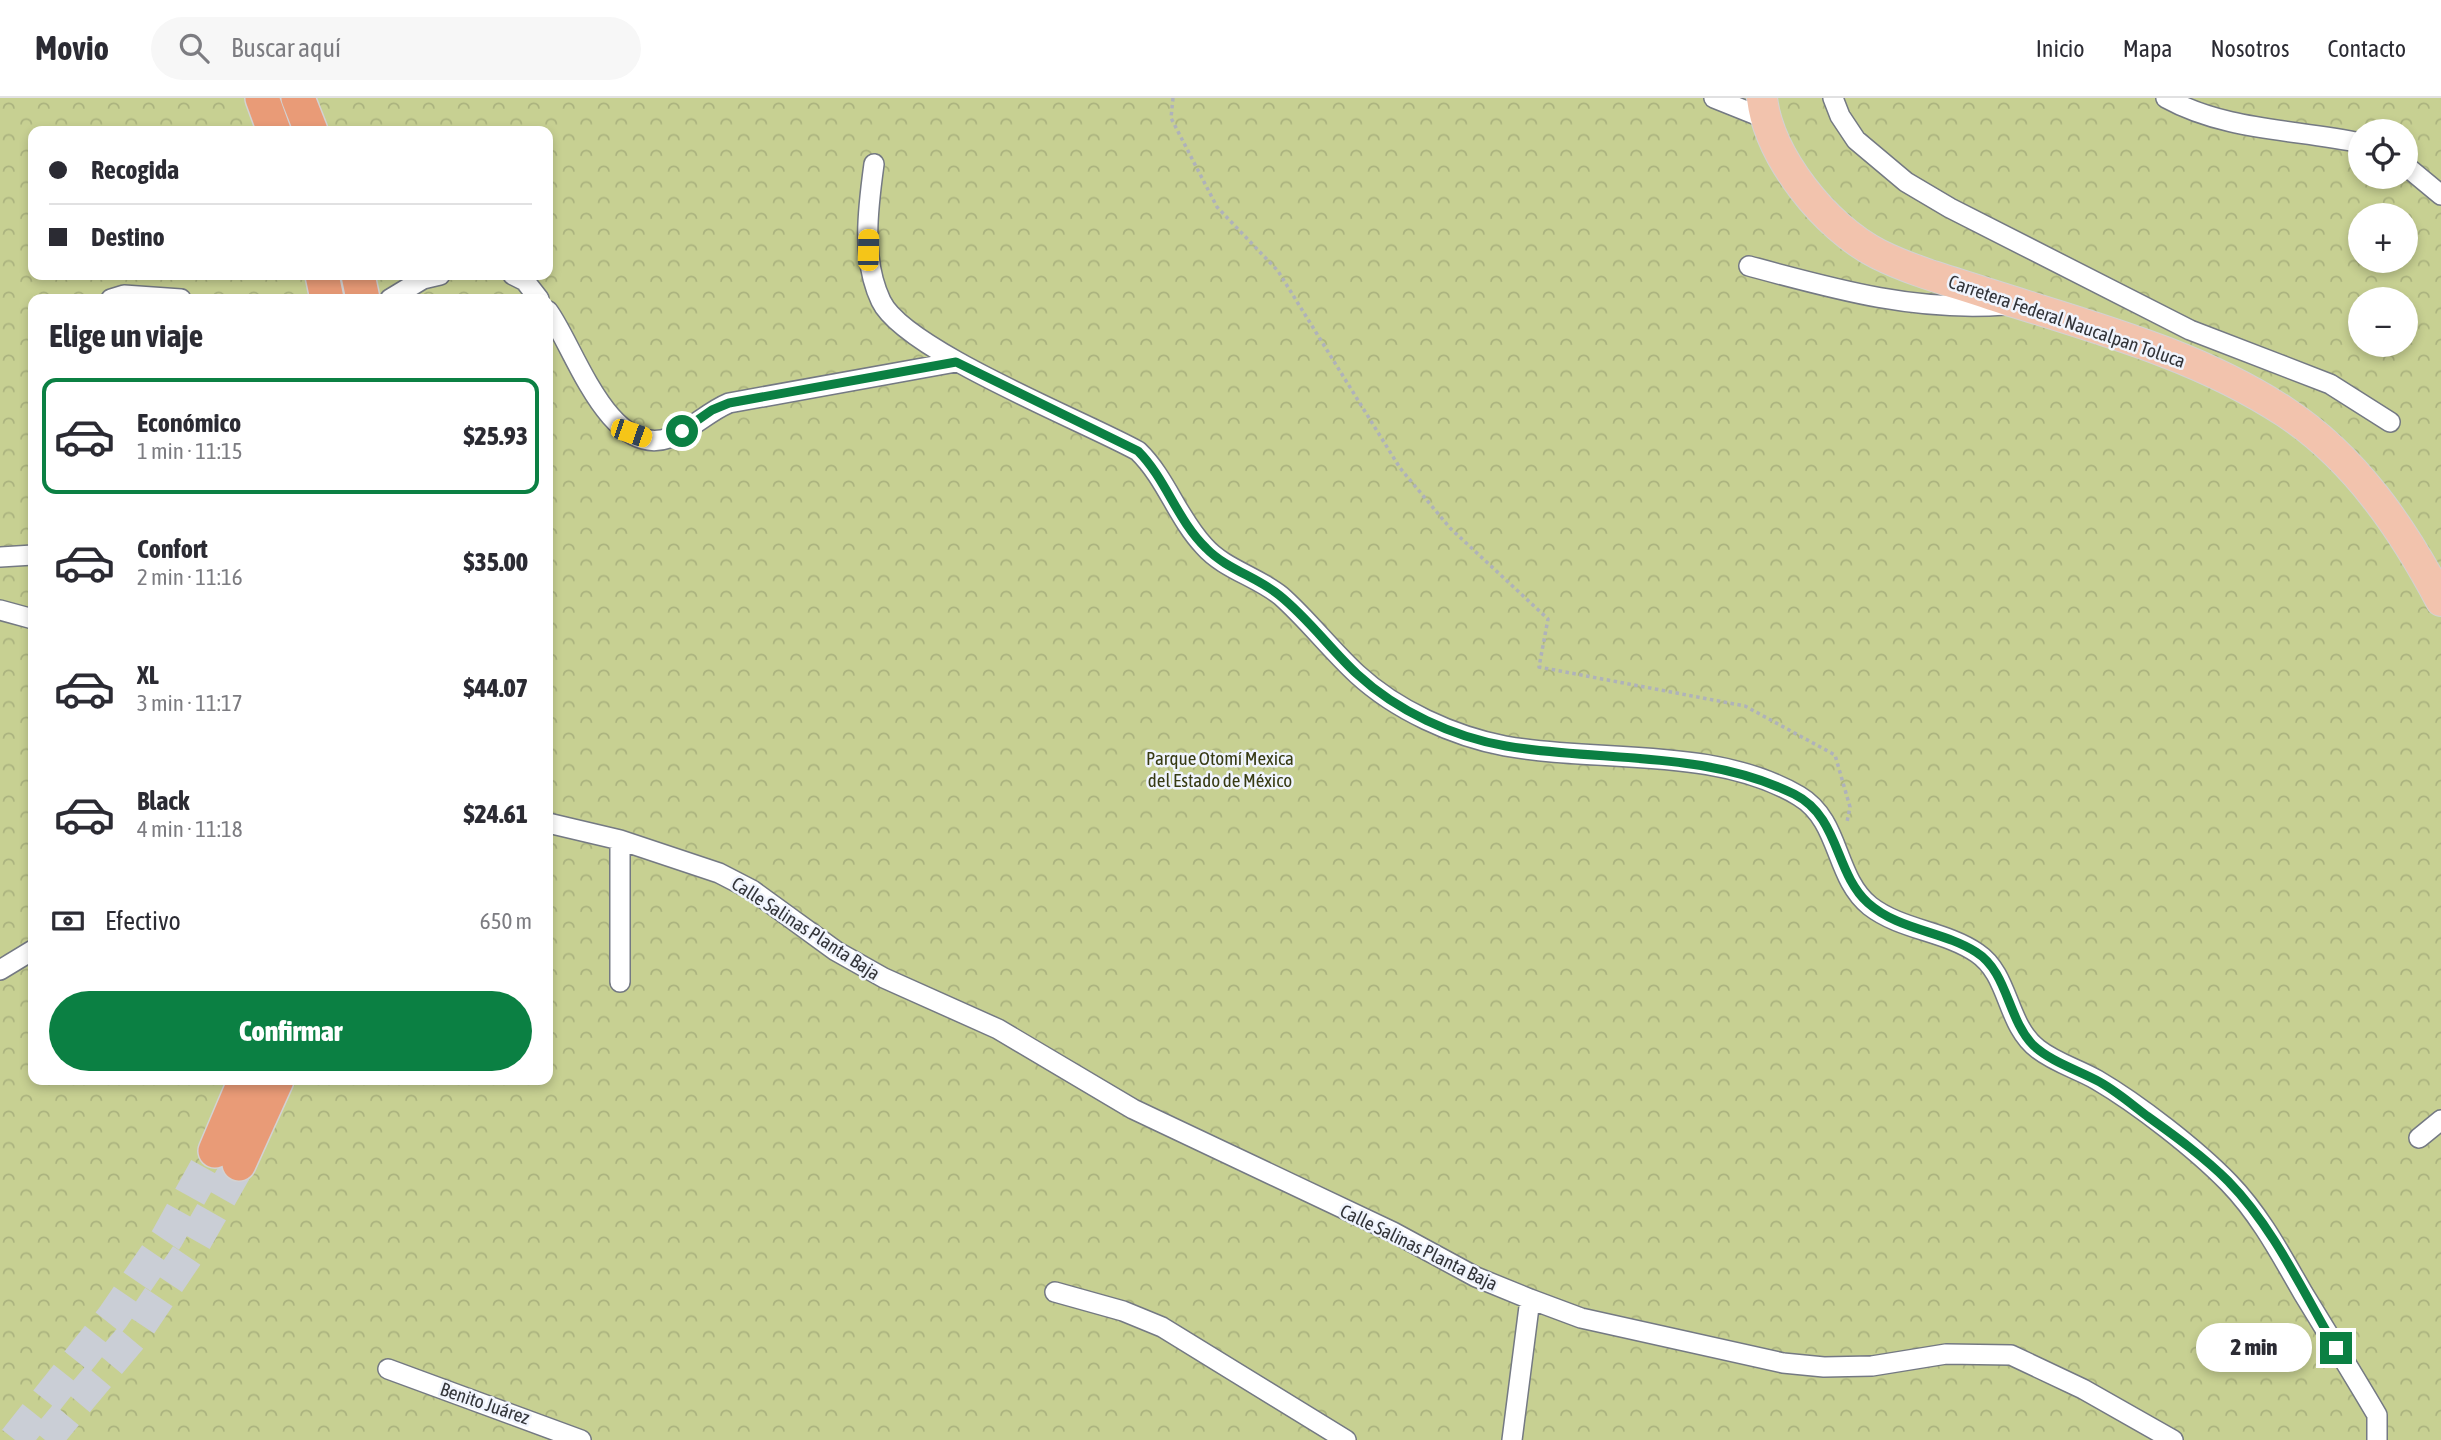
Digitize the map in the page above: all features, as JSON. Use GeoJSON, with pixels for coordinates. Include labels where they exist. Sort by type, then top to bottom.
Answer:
{"type":"FeatureCollection","features":[{"type":"Feature","properties":{"kind":"highway"},"geometry":{"type":"LineString","coordinates":[[262,98],[272,126]]}},
{"type":"Feature","properties":{"kind":"highway"},"geometry":{"type":"LineString","coordinates":[[299,98],[308,126]]}},
{"type":"Feature","properties":{"kind":"highway"},"geometry":{"type":"LineString","coordinates":[[244,1085],[227,1158],[274,1085]]}},
{"type":"Feature","properties":{"kind":"main road","name":"Carretera Federal Naucalpan Toluca"},"geometry":{"type":"LineString","coordinates":[[1763,108],[1782,158],[1806,193],[1842,228],[1876,253],[1928,274],[2020,304],[2184,343],[2283,411],[2335,452],[2381,504],[2411,545],[2441,601]]}},
{"type":"Feature","properties":{"kind":"street"},"geometry":{"type":"LineString","coordinates":[[1714,98],[1763,108]]}},
{"type":"Feature","properties":{"kind":"street"},"geometry":{"type":"LineString","coordinates":[[1833,98],[1840,116],[1856,140],[1906,182],[1950,208],[2184,343],[2330,384],[2352,395],[2390,422]]}},
{"type":"Feature","properties":{"kind":"street"},"geometry":{"type":"LineString","coordinates":[[2166,98],[2202,116],[2225,123],[2348,141]]}},
{"type":"Feature","properties":{"kind":"street"},"geometry":{"type":"LineString","coordinates":[[874,164],[868,250],[872,280],[882,304],[907,327],[956,362],[1138,451],[1152,465],[1187,527],[1208,551],[1277,593],[1358,675],[1398,705],[1457,732],[1502,745],[1712,767],[1749,775],[1810,804],[1819,813],[1840,851],[1851,886],[1870,906],[1892,918],[1974,950],[1994,966],[2022,1032],[2037,1048],[2097,1080],[2196,1153],[2228,1182],[2267,1231],[2377,1415],[2377,1440]]}},
{"type":"Feature","properties":{"kind":"street"},"geometry":{"type":"LineString","coordinates":[[2418,176],[2441,195]]}},
{"type":"Feature","properties":{"kind":"street"},"geometry":{"type":"LineString","coordinates":[[1749,266],[1854,295],[1905,304],[1959,308],[2020,304]]}},
{"type":"Feature","properties":{"kind":"street"},"geometry":{"type":"LineString","coordinates":[[398,294],[421,280]]}},
{"type":"Feature","properties":{"kind":"street"},"geometry":{"type":"LineString","coordinates":[[523,280],[535,294]]}},
{"type":"Feature","properties":{"kind":"street"},"geometry":{"type":"LineString","coordinates":[[553,320],[604,412],[631,433],[648,439],[670,438],[712,410],[729,403],[956,362]]}},
{"type":"Feature","properties":{"kind":"street"},"geometry":{"type":"LineString","coordinates":[[0,557],[28,555]]}},
{"type":"Feature","properties":{"kind":"street"},"geometry":{"type":"LineString","coordinates":[[0,610],[28,618]]}},
{"type":"Feature","properties":{"kind":"street","name":"Calle Salinas Planta Baja"},"geometry":{"type":"LineString","coordinates":[[553,824],[620,840],[719,873],[752,890],[836,951],[884,978],[998,1029],[1133,1109],[1393,1232],[1476,1278],[1530,1299],[1581,1318],[1783,1363],[1824,1367],[1872,1366],[1946,1354],[2011,1355],[2083,1389],[2173,1440]]}},
{"type":"Feature","properties":{"kind":"street"},"geometry":{"type":"LineString","coordinates":[[620,840],[620,982]]}},
{"type":"Feature","properties":{"kind":"street"},"geometry":{"type":"LineString","coordinates":[[0,970],[28,953]]}},
{"type":"Feature","properties":{"kind":"street"},"geometry":{"type":"LineString","coordinates":[[2419,1138],[2441,1120]]}},
{"type":"Feature","properties":{"kind":"street"},"geometry":{"type":"LineString","coordinates":[[1055,1292],[1124,1311],[1162,1328],[1346,1440]]}},
{"type":"Feature","properties":{"kind":"street"},"geometry":{"type":"LineString","coordinates":[[1512,1440],[1530,1299]]}},
{"type":"Feature","properties":{"kind":"street","name":"Benito Juárez"},"geometry":{"type":"LineString","coordinates":[[388,1369],[581,1440]]}},
{"type":"Feature","properties":{"kind":"path"},"geometry":{"type":"LineString","coordinates":[[1172,98],[1171,118],[1216,207],[1278,271],[1399,468],[1450,528],[1548,619],[1539,667],[1745,706],[1835,755],[1850,807],[1840,851]]}},
{"type":"Feature","properties":{"kind":"green space","name":"Parque Otomí Mexica del Estado de México"},"geometry":{"type":"Polygon","coordinates":[[[0,98],[2441,98],[2441,1440],[0,1440],[0,98]]]}},
{"type":"Feature","properties":{"kind":"tunnel"},"geometry":{"type":"LineString","coordinates":[[15,1440],[113,1317],[167,1238],[215,1151]]}},
{"type":"Feature","properties":{"kind":"tunnel"},"geometry":{"type":"LineString","coordinates":[[45,1440],[134,1334],[189,1252],[239,1164]]}},
{"type":"Feature","properties":{"kind":"route"},"geometry":{"type":"LineString","coordinates":[[682,431],[712,410],[729,403],[814,390],[956,362],[1138,451],[1152,465],[1187,527],[1208,551],[1277,593],[1358,675],[1398,705],[1457,732],[1502,745],[1556,753],[1712,767],[1749,775],[1798,796],[1819,813],[1840,851],[1851,886],[1870,906],[1892,918],[1974,950],[1994,966],[2022,1032],[2037,1048],[2097,1080],[2196,1153],[2228,1182],[2267,1231],[2336,1348]]}}]}
